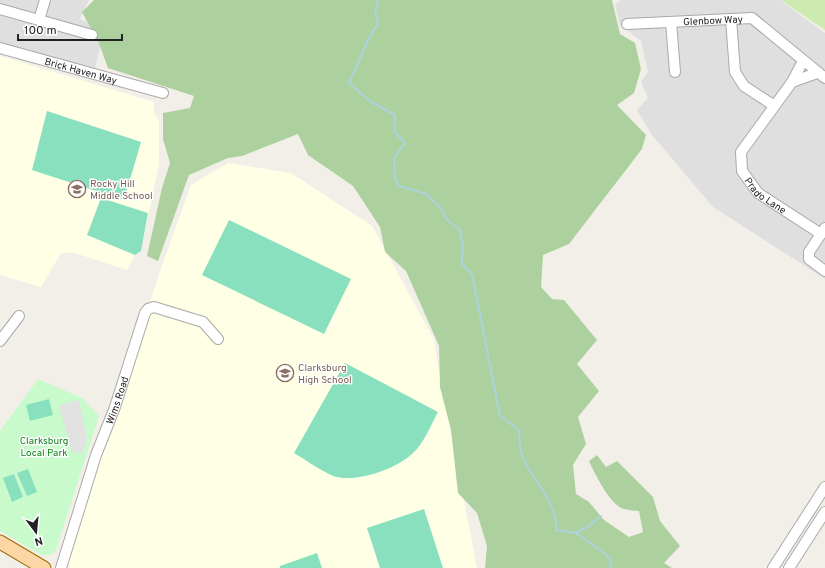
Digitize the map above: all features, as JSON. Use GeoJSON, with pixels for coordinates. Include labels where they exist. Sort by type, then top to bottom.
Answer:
{"type":"FeatureCollection","features":[{"type":"Feature","properties":{"kind":"main road"},"geometry":{"type":"LineString","coordinates":[[0,542],[44,568]]}},
{"type":"Feature","properties":{"kind":"street"},"geometry":{"type":"LineString","coordinates":[[39,20],[45,0]]}},
{"type":"Feature","properties":{"kind":"street"},"geometry":{"type":"LineString","coordinates":[[0,9],[92,35]]}},
{"type":"Feature","properties":{"kind":"street","name":"Glenbow Way"},"geometry":{"type":"LineString","coordinates":[[627,24],[752,18],[821,75]]}},
{"type":"Feature","properties":{"kind":"street"},"geometry":{"type":"LineString","coordinates":[[731,19],[735,72],[744,86],[773,105]]}},
{"type":"Feature","properties":{"kind":"street"},"geometry":{"type":"LineString","coordinates":[[671,22],[675,72]]}},
{"type":"Feature","properties":{"kind":"street","name":"Brick Haven Way"},"geometry":{"type":"LineString","coordinates":[[0,48],[163,93]]}},
{"type":"Feature","properties":{"kind":"street","name":"Prado Lane"},"geometry":{"type":"LineString","coordinates":[[803,61],[792,82],[773,105],[741,152],[742,171],[758,193],[823,231]]}},
{"type":"Feature","properties":{"kind":"street"},"geometry":{"type":"LineString","coordinates":[[792,82],[821,75]]}},
{"type":"Feature","properties":{"kind":"street"},"geometry":{"type":"LineString","coordinates":[[823,231],[809,252],[809,259],[825,271]]}},
{"type":"Feature","properties":{"kind":"street","name":"Wims Road"},"geometry":{"type":"LineString","coordinates":[[61,568],[96,456],[115,407],[145,313],[148,309],[154,307],[203,322],[218,339]]}},
{"type":"Feature","properties":{"kind":"street"},"geometry":{"type":"LineString","coordinates":[[0,341],[19,316]]}},
{"type":"Feature","properties":{"kind":"street"},"geometry":{"type":"LineString","coordinates":[[773,568],[825,487]]}},
{"type":"Feature","properties":{"kind":"street"},"geometry":{"type":"LineString","coordinates":[[789,568],[825,512]]}},
{"type":"Feature","properties":{"kind":"shaded area"},"geometry":{"type":"Polygon","coordinates":[[[0,0],[89,0],[80,19],[104,29],[94,74],[0,48],[0,0]]]}},
{"type":"Feature","properties":{"kind":"shaded area"},"geometry":{"type":"Polygon","coordinates":[[[621,0],[780,0],[825,33],[825,279],[713,207],[652,135],[637,110],[648,98],[641,82],[648,72],[641,41],[620,25],[615,5],[621,0]]]}},
{"type":"Feature","properties":{"kind":"shaded area","name":"Rocky Hill Middle School"},"geometry":{"type":"Polygon","coordinates":[[[0,56],[154,102],[154,113],[159,121],[159,164],[141,251],[135,255],[127,270],[75,253],[61,253],[41,287],[0,275],[0,56]]]}},
{"type":"Feature","properties":{"kind":"shaded area","name":"Clarksburg High School"},"geometry":{"type":"Polygon","coordinates":[[[228,163],[291,173],[372,226],[433,338],[477,568],[71,568],[67,566],[66,562],[85,501],[160,271],[191,185],[228,163]]]}},
{"type":"Feature","properties":{"kind":"shaded area"},"geometry":{"type":"Polygon","coordinates":[[[79,400],[87,440],[82,453],[72,452],[59,406],[79,400]]]}},
{"type":"Feature","properties":{"kind":"green space"},"geometry":{"type":"Polygon","coordinates":[[[94,0],[612,0],[620,34],[635,43],[641,69],[634,93],[617,105],[646,135],[642,149],[569,244],[543,255],[541,287],[552,299],[564,300],[597,340],[577,364],[599,391],[578,417],[586,444],[573,465],[576,494],[589,502],[604,520],[629,537],[643,532],[639,511],[624,509],[613,502],[589,461],[597,455],[606,467],[617,461],[653,497],[660,521],[680,546],[664,563],[672,568],[485,568],[487,546],[477,513],[458,493],[451,430],[440,387],[439,346],[406,271],[385,252],[380,227],[353,186],[308,155],[298,134],[242,156],[228,158],[189,175],[158,261],[147,256],[162,188],[170,163],[163,139],[163,113],[190,108],[194,96],[108,68],[98,41],[82,12],[94,0]]]}},
{"type":"Feature","properties":{"kind":"green space"},"geometry":{"type":"Polygon","coordinates":[[[781,0],[825,0],[825,30],[781,0]]]}},
{"type":"Feature","properties":{"kind":"green space"},"geometry":{"type":"Polygon","coordinates":[[[47,111],[141,142],[124,200],[32,170],[47,111]]]}},
{"type":"Feature","properties":{"kind":"green space"},"geometry":{"type":"Polygon","coordinates":[[[101,198],[148,213],[141,251],[135,255],[87,235],[101,198]]]}},
{"type":"Feature","properties":{"kind":"green space"},"geometry":{"type":"Polygon","coordinates":[[[229,220],[351,279],[324,334],[202,275],[229,220]]]}},
{"type":"Feature","properties":{"kind":"green space"},"geometry":{"type":"Polygon","coordinates":[[[345,363],[438,412],[421,444],[406,459],[386,470],[362,477],[340,478],[331,475],[294,453],[345,363]]]}},
{"type":"Feature","properties":{"kind":"green space","name":"Clarksburg Local Park"},"geometry":{"type":"Polygon","coordinates":[[[38,379],[82,398],[99,416],[56,550],[50,555],[42,555],[0,531],[0,431],[38,379]]]}},
{"type":"Feature","properties":{"kind":"green space"},"geometry":{"type":"Polygon","coordinates":[[[49,399],[53,415],[30,421],[26,405],[49,399]]]}},
{"type":"Feature","properties":{"kind":"green space"},"geometry":{"type":"Polygon","coordinates":[[[28,469],[37,492],[27,496],[17,473],[28,469]]]}},
{"type":"Feature","properties":{"kind":"green space"},"geometry":{"type":"Polygon","coordinates":[[[14,474],[23,497],[12,502],[3,478],[14,474]]]}},
{"type":"Feature","properties":{"kind":"green space"},"geometry":{"type":"Polygon","coordinates":[[[424,509],[443,568],[380,568],[367,528],[424,509]]]}},
{"type":"Feature","properties":{"kind":"green space"},"geometry":{"type":"Polygon","coordinates":[[[317,553],[322,568],[280,568],[280,566],[317,553]]]}},
{"type":"Feature","properties":{"kind":"waterway"},"geometry":{"type":"LineString","coordinates":[[378,0],[375,14],[378,23],[368,40],[349,83],[371,102],[395,115],[394,131],[405,143],[394,158],[395,178],[399,186],[426,194],[441,208],[447,220],[460,230],[463,248],[462,264],[472,274],[500,416],[519,430],[521,452],[530,471],[548,499],[555,519],[556,530],[576,533],[611,558],[610,565],[613,568]]}},
{"type":"Feature","properties":{"kind":"waterway"},"geometry":{"type":"LineString","coordinates":[[576,533],[589,526],[601,516]]}},
{"type":"Feature","properties":{"kind":"place","name":"Rocky Hill Middle School"},"geometry":{"type":"Point","coordinates":[77,189]}},
{"type":"Feature","properties":{"kind":"place","name":"Clarksburg High School"},"geometry":{"type":"Point","coordinates":[285,373]}}]}
